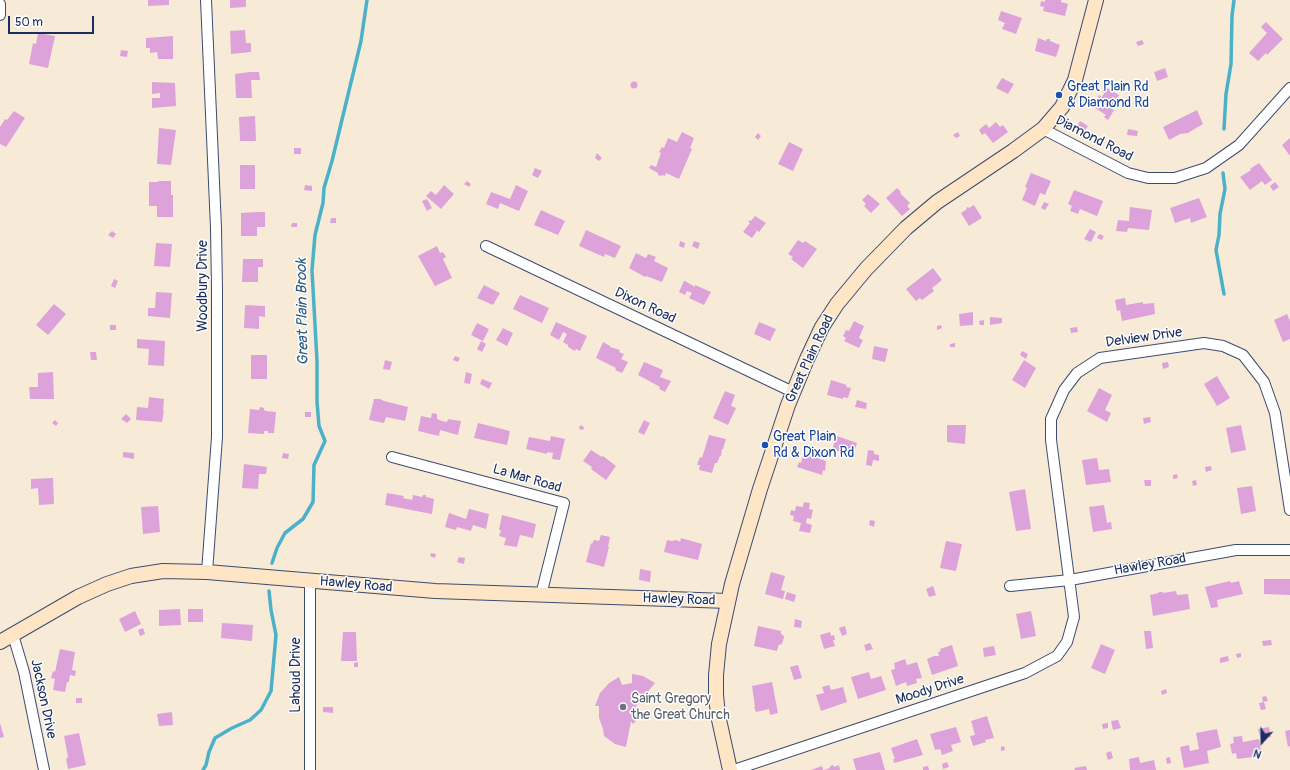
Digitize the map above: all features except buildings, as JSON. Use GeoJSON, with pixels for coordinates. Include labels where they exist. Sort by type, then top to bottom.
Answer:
{"type":"FeatureCollection","features":[{"type":"Feature","properties":{"kind":"street","name":"Woodbury Drive"},"geometry":{"type":"LineString","coordinates":[[206,0],[216,228],[217,289],[217,437],[207,572]]}},
{"type":"Feature","properties":{"kind":"street","name":"Great Plain Road"},"geometry":{"type":"LineString","coordinates":[[730,770],[718,715],[716,695],[719,644],[728,601],[760,489],[793,392],[822,326],[837,304],[887,247],[906,228],[937,202],[1043,129],[1062,107],[1075,80],[1096,0]]}},
{"type":"Feature","properties":{"kind":"street"},"geometry":{"type":"LineString","coordinates":[[0,4],[0,16]]}},
{"type":"Feature","properties":{"kind":"street","name":"Diamond Road"},"geometry":{"type":"LineString","coordinates":[[1043,129],[1128,173],[1148,178],[1175,178],[1206,168],[1238,145],[1290,88]]}},
{"type":"Feature","properties":{"kind":"street","name":"Dixon Road"},"geometry":{"type":"LineString","coordinates":[[486,246],[793,392]]}},
{"type":"Feature","properties":{"kind":"street","name":"Delview Drive"},"geometry":{"type":"LineString","coordinates":[[1070,580],[1051,440],[1051,419],[1064,390],[1077,373],[1100,358],[1204,343],[1222,346],[1243,355],[1264,382],[1275,413],[1290,510]]}},
{"type":"Feature","properties":{"kind":"street","name":"La Mar Road"},"geometry":{"type":"LineString","coordinates":[[392,457],[564,503],[541,595]]}},
{"type":"Feature","properties":{"kind":"street","name":"Hawley Road"},"geometry":{"type":"LineString","coordinates":[[1010,586],[1070,580],[1236,550],[1290,550]]}},
{"type":"Feature","properties":{"kind":"street","name":"Hawley Road"},"geometry":{"type":"LineString","coordinates":[[0,642],[78,597],[131,576],[163,571],[207,572],[435,591],[728,601]]}},
{"type":"Feature","properties":{"kind":"street","name":"Moody Drive"},"geometry":{"type":"LineString","coordinates":[[734,770],[1025,673],[1057,656],[1067,642],[1074,617],[1070,580]]}},
{"type":"Feature","properties":{"kind":"street","name":"Lahoud Drive"},"geometry":{"type":"LineString","coordinates":[[310,581],[310,770]]}},
{"type":"Feature","properties":{"kind":"street","name":"Jackson Drive"},"geometry":{"type":"LineString","coordinates":[[13,635],[24,672],[44,770]]}},
{"type":"Feature","properties":{"kind":"waterway","name":"Great Plain Brook"},"geometry":{"type":"LineString","coordinates":[[272,563],[277,548],[285,533],[303,519],[313,502],[314,465],[325,441],[319,426],[317,402],[317,361],[312,270],[315,235],[323,203],[324,188],[361,41],[367,0]]}},
{"type":"Feature","properties":{"kind":"waterway"},"geometry":{"type":"LineString","coordinates":[[1224,129],[1226,94],[1231,64],[1232,16],[1234,0]]}},
{"type":"Feature","properties":{"kind":"waterway"},"geometry":{"type":"LineString","coordinates":[[1223,173],[1225,189],[1220,214],[1219,235],[1216,250],[1224,294]]}},
{"type":"Feature","properties":{"kind":"waterway","name":"Great Plain Brook"},"geometry":{"type":"LineString","coordinates":[[203,770],[215,738],[250,720],[261,710],[271,691],[276,635],[269,591]]}},
{"type":"Feature","properties":{"kind":"place","name":"Great Plain Rd & Diamond Rd"},"geometry":{"type":"Point","coordinates":[1059,95]}},
{"type":"Feature","properties":{"kind":"place","name":"Great Plain Rd & Dixon Rd"},"geometry":{"type":"Point","coordinates":[765,445]}},
{"type":"Feature","properties":{"kind":"place","name":"Saint Gregory the Great Church"},"geometry":{"type":"Point","coordinates":[623,707]}}]}
